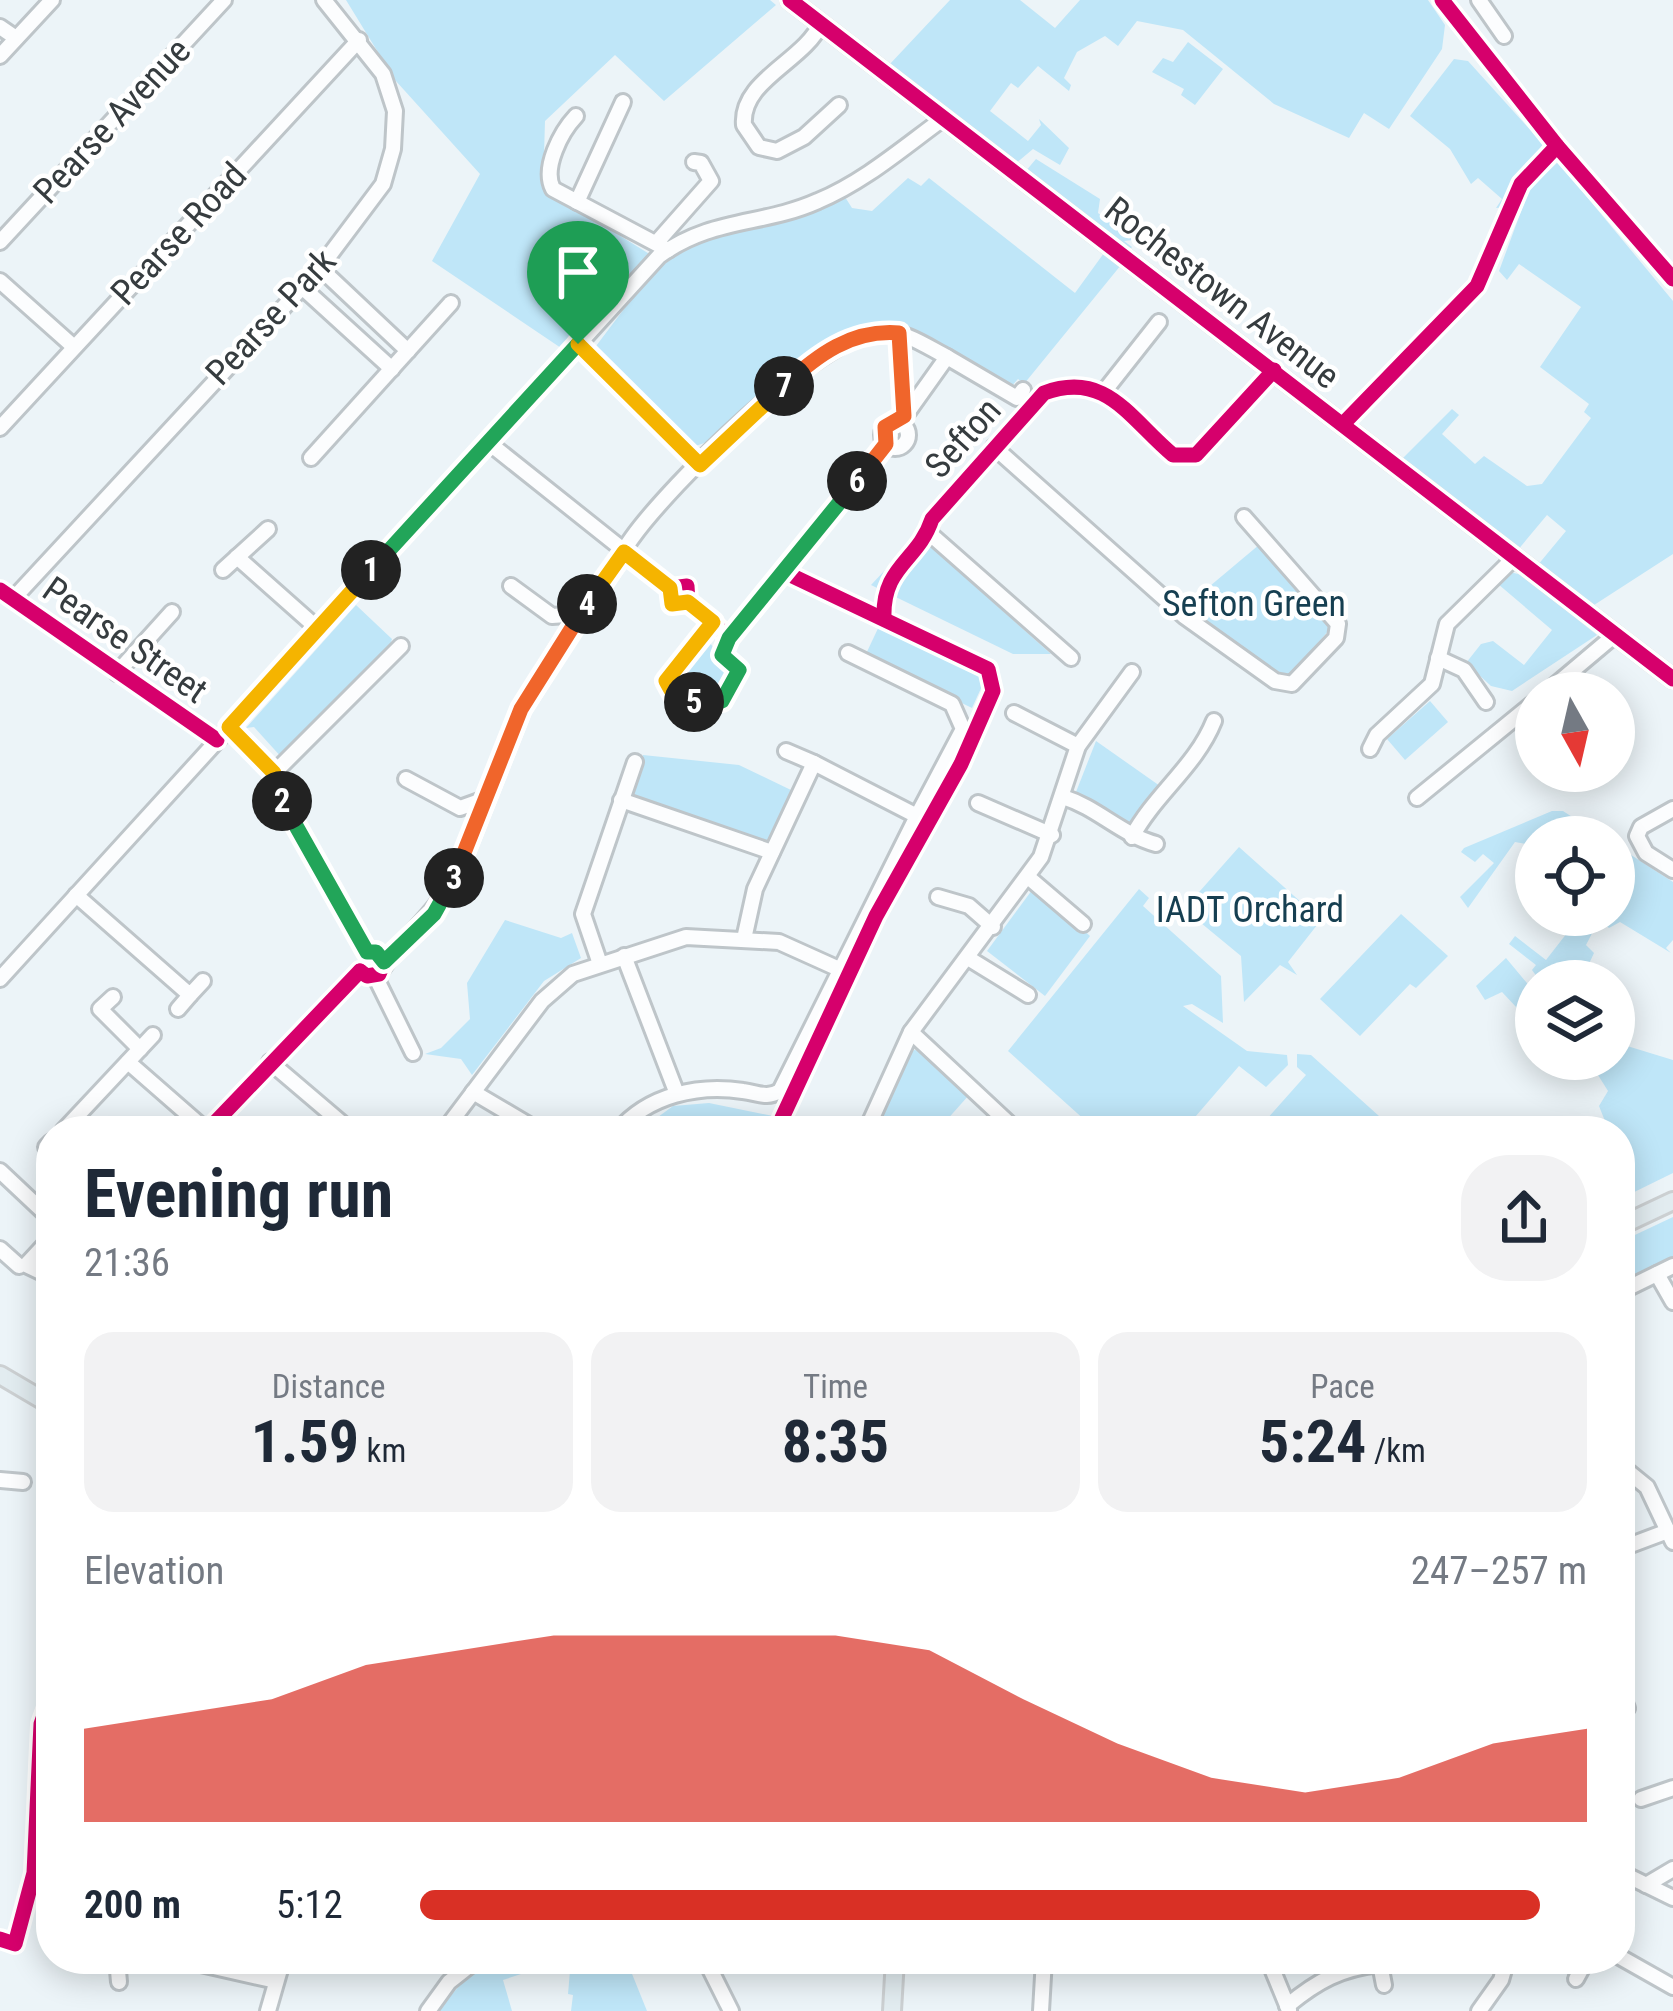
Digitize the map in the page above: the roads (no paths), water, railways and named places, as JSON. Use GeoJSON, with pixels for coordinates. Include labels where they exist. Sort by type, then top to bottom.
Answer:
{"type":"FeatureCollection","features":[{"type":"Feature","properties":{"kind":"main road","name":"Rochestown Avenue"},"geometry":{"type":"LineString","coordinates":[[790,0],[1673,679]]}},
{"type":"Feature","properties":{"kind":"main road"},"geometry":{"type":"LineString","coordinates":[[1635,1219],[1673,1202]]}},
{"type":"Feature","properties":{"kind":"main road"},"geometry":{"type":"LineString","coordinates":[[0,1375],[36,1396]]}},
{"type":"Feature","properties":{"kind":"main road"},"geometry":{"type":"LineString","coordinates":[[892,2011],[894,1974]]}},
{"type":"Feature","properties":{"kind":"street","name":"Pearse Avenue"},"geometry":{"type":"LineString","coordinates":[[0,242],[224,0]]}},
{"type":"Feature","properties":{"kind":"street","name":"Pearse Park"},"geometry":{"type":"LineString","coordinates":[[7,595],[320,268],[368,209],[393,149],[394,111],[383,74],[324,0]]}},
{"type":"Feature","properties":{"kind":"street"},"geometry":{"type":"LineString","coordinates":[[1442,0],[1673,279]]}},
{"type":"Feature","properties":{"kind":"street"},"geometry":{"type":"LineString","coordinates":[[1479,0],[1504,36]]}},
{"type":"Feature","properties":{"kind":"street"},"geometry":{"type":"LineString","coordinates":[[0,56],[49,1]]}},
{"type":"Feature","properties":{"kind":"street"},"geometry":{"type":"LineString","coordinates":[[1467,34],[1491,18]]}},
{"type":"Feature","properties":{"kind":"street"},"geometry":{"type":"LineString","coordinates":[[820,23],[812,44],[748,100],[744,124],[759,147],[777,152],[804,137],[839,105]]}},
{"type":"Feature","properties":{"kind":"street"},"geometry":{"type":"LineString","coordinates":[[0,27],[16,38]]}},
{"type":"Feature","properties":{"kind":"street","name":"Pearse Road"},"geometry":{"type":"LineString","coordinates":[[0,428],[358,40]]}},
{"type":"Feature","properties":{"kind":"street"},"geometry":{"type":"LineString","coordinates":[[577,202],[623,102]]}},
{"type":"Feature","properties":{"kind":"street"},"geometry":{"type":"LineString","coordinates":[[576,116],[566,127],[548,178],[553,189],[663,245],[706,228],[790,212],[832,195],[944,118]]}},
{"type":"Feature","properties":{"kind":"street"},"geometry":{"type":"LineString","coordinates":[[0,979],[663,245],[711,181],[701,163],[694,162]]}},
{"type":"Feature","properties":{"kind":"street"},"geometry":{"type":"LineString","coordinates":[[320,268],[408,351]]}},
{"type":"Feature","properties":{"kind":"street"},"geometry":{"type":"LineString","coordinates":[[0,281],[74,347]]}},
{"type":"Feature","properties":{"kind":"street"},"geometry":{"type":"LineString","coordinates":[[302,287],[392,369]]}},
{"type":"Feature","properties":{"kind":"street"},"geometry":{"type":"LineString","coordinates":[[311,458],[451,303]]}},
{"type":"Feature","properties":{"kind":"street"},"geometry":{"type":"LineString","coordinates":[[1159,322],[1103,393],[1173,455],[1196,455],[1274,370]]}},
{"type":"Feature","properties":{"kind":"street"},"geometry":{"type":"LineString","coordinates":[[899,333],[902,419]]}},
{"type":"Feature","properties":{"kind":"street"},"geometry":{"type":"LineString","coordinates":[[220,1116],[270,1061],[434,914],[521,709],[562,640],[624,552],[700,465],[820,356],[861,335],[899,333],[1017,398],[1023,390]]}},
{"type":"Feature","properties":{"kind":"street"},"geometry":{"type":"LineString","coordinates":[[578,344],[700,465]]}},
{"type":"Feature","properties":{"kind":"street"},"geometry":{"type":"LineString","coordinates":[[713,622],[666,681],[678,703],[722,701],[739,670],[722,655],[729,638],[886,444],[885,427],[902,419],[947,357]]}},
{"type":"Feature","properties":{"kind":"street","name":"Sefton"},"geometry":{"type":"LineString","coordinates":[[1071,658],[929,533],[932,519],[1044,393],[1082,384],[1103,393]]}},
{"type":"Feature","properties":{"kind":"street"},"geometry":{"type":"LineString","coordinates":[[489,443],[670,588],[687,586],[688,602],[729,638]]}},
{"type":"Feature","properties":{"kind":"street","name":"Sefton"},"geometry":{"type":"LineString","coordinates":[[994,447],[1163,596],[1287,685],[1297,681],[1336,638],[1338,624],[1244,517]]}},
{"type":"Feature","properties":{"kind":"street"},"geometry":{"type":"LineString","coordinates":[[223,570],[268,529]]}},
{"type":"Feature","properties":{"kind":"street"},"geometry":{"type":"LineString","coordinates":[[237,557],[317,628]]}},
{"type":"Feature","properties":{"kind":"street"},"geometry":{"type":"LineString","coordinates":[[1370,749],[1432,684],[1447,624],[1514,557]]}},
{"type":"Feature","properties":{"kind":"street"},"geometry":{"type":"LineString","coordinates":[[511,586],[552,616],[562,640]]}},
{"type":"Feature","properties":{"kind":"street","name":"Pearse Street"},"geometry":{"type":"LineString","coordinates":[[7,595],[217,740]]}},
{"type":"Feature","properties":{"kind":"street"},"geometry":{"type":"LineString","coordinates":[[117,673],[172,612]]}},
{"type":"Feature","properties":{"kind":"street"},"geometry":{"type":"LineString","coordinates":[[552,616],[580,614]]}},
{"type":"Feature","properties":{"kind":"street"},"geometry":{"type":"LineString","coordinates":[[1571,672],[1616,634]]}},
{"type":"Feature","properties":{"kind":"street"},"geometry":{"type":"LineString","coordinates":[[635,1116],[677,1094],[713,1088],[774,1095],[963,729],[961,714],[952,704],[854,656],[866,643]]}},
{"type":"Feature","properties":{"kind":"street"},"geometry":{"type":"LineString","coordinates":[[367,952],[273,785],[274,773],[401,646]]}},
{"type":"Feature","properties":{"kind":"street"},"geometry":{"type":"LineString","coordinates":[[1438,658],[1464,670],[1486,702]]}},
{"type":"Feature","properties":{"kind":"street"},"geometry":{"type":"LineString","coordinates":[[873,1116],[911,1032],[1028,878],[1052,835],[1078,746],[1132,672]]}},
{"type":"Feature","properties":{"kind":"street"},"geometry":{"type":"LineString","coordinates":[[1014,713],[1078,746]]}},
{"type":"Feature","properties":{"kind":"street"},"geometry":{"type":"LineString","coordinates":[[1417,798],[1515,718]]}},
{"type":"Feature","properties":{"kind":"street"},"geometry":{"type":"LineString","coordinates":[[1132,837],[1156,799],[1207,744],[1214,721]]}},
{"type":"Feature","properties":{"kind":"street"},"geometry":{"type":"LineString","coordinates":[[229,727],[274,773]]}},
{"type":"Feature","properties":{"kind":"street"},"geometry":{"type":"LineString","coordinates":[[786,751],[916,816]]}},
{"type":"Feature","properties":{"kind":"street"},"geometry":{"type":"LineString","coordinates":[[599,964],[583,914],[635,762]]}},
{"type":"Feature","properties":{"kind":"street"},"geometry":{"type":"LineString","coordinates":[[744,939],[755,889],[814,763]]}},
{"type":"Feature","properties":{"kind":"street"},"geometry":{"type":"LineString","coordinates":[[406,779],[460,808],[473,830]]}},
{"type":"Feature","properties":{"kind":"street"},"geometry":{"type":"LineString","coordinates":[[1063,797],[1082,803],[1132,837],[1156,844]]}},
{"type":"Feature","properties":{"kind":"street"},"geometry":{"type":"LineString","coordinates":[[460,808],[484,799]]}},
{"type":"Feature","properties":{"kind":"street"},"geometry":{"type":"LineString","coordinates":[[621,800],[772,852]]}},
{"type":"Feature","properties":{"kind":"street"},"geometry":{"type":"LineString","coordinates":[[978,803],[1052,835]]}},
{"type":"Feature","properties":{"kind":"street"},"geometry":{"type":"LineString","coordinates":[[1673,808],[1642,827],[1637,836],[1646,853],[1673,870]]}},
{"type":"Feature","properties":{"kind":"street"},"geometry":{"type":"LineString","coordinates":[[1028,878],[1084,924]]}},
{"type":"Feature","properties":{"kind":"street"},"geometry":{"type":"LineString","coordinates":[[76,895],[190,995]]}},
{"type":"Feature","properties":{"kind":"street"},"geometry":{"type":"LineString","coordinates":[[938,897],[969,906],[993,927]]}},
{"type":"Feature","properties":{"kind":"street"},"geometry":{"type":"LineString","coordinates":[[456,1116],[561,980],[599,964],[686,937],[744,939],[798,948],[839,969]]}},
{"type":"Feature","properties":{"kind":"street"},"geometry":{"type":"LineString","coordinates":[[384,962],[376,952],[360,958],[412,1053]]}},
{"type":"Feature","properties":{"kind":"street"},"geometry":{"type":"LineString","coordinates":[[624,956],[677,1094]]}},
{"type":"Feature","properties":{"kind":"street"},"geometry":{"type":"LineString","coordinates":[[968,958],[1028,995]]}},
{"type":"Feature","properties":{"kind":"street"},"geometry":{"type":"LineString","coordinates":[[178,1009],[203,981]]}},
{"type":"Feature","properties":{"kind":"street"},"geometry":{"type":"LineString","coordinates":[[88,1022],[113,997]]}},
{"type":"Feature","properties":{"kind":"street"},"geometry":{"type":"LineString","coordinates":[[100,1010],[140,1049]]}},
{"type":"Feature","properties":{"kind":"street"},"geometry":{"type":"LineString","coordinates":[[911,1032],[1001,1116]]}},
{"type":"Feature","properties":{"kind":"street"},"geometry":{"type":"LineString","coordinates":[[77,1116],[153,1035]]}},
{"type":"Feature","properties":{"kind":"street"},"geometry":{"type":"LineString","coordinates":[[270,1061],[334,1116]]}},
{"type":"Feature","properties":{"kind":"street"},"geometry":{"type":"LineString","coordinates":[[128,1062],[190,1116]]}},
{"type":"Feature","properties":{"kind":"street"},"geometry":{"type":"LineString","coordinates":[[473,1092],[514,1116]]}},
{"type":"Feature","properties":{"kind":"street"},"geometry":{"type":"LineString","coordinates":[[0,1171],[36,1205]]}},
{"type":"Feature","properties":{"kind":"street"},"geometry":{"type":"LineString","coordinates":[[0,1249],[36,1271]]}},
{"type":"Feature","properties":{"kind":"street"},"geometry":{"type":"LineString","coordinates":[[23,1266],[36,1253]]}},
{"type":"Feature","properties":{"kind":"street"},"geometry":{"type":"LineString","coordinates":[[1635,1285],[1673,1266]]}},
{"type":"Feature","properties":{"kind":"street"},"geometry":{"type":"LineString","coordinates":[[1657,1274],[1673,1302]]}},
{"type":"Feature","properties":{"kind":"street"},"geometry":{"type":"LineString","coordinates":[[1635,1477],[1647,1487],[1670,1536],[1635,1545]]}},
{"type":"Feature","properties":{"kind":"street"},"geometry":{"type":"LineString","coordinates":[[0,1480],[23,1482]]}},
{"type":"Feature","properties":{"kind":"street"},"geometry":{"type":"LineString","coordinates":[[1641,1799],[1673,1788]]}},
{"type":"Feature","properties":{"kind":"street"},"geometry":{"type":"LineString","coordinates":[[0,1939],[14,1944],[36,1855]]}},
{"type":"Feature","properties":{"kind":"street"},"geometry":{"type":"LineString","coordinates":[[1646,1885],[1673,1869]]}},
{"type":"Feature","properties":{"kind":"street"},"geometry":{"type":"LineString","coordinates":[[1635,1880],[1673,1898]]}},
{"type":"Feature","properties":{"kind":"street"},"geometry":{"type":"LineString","coordinates":[[1635,1966],[1673,1987]]}},
{"type":"Feature","properties":{"kind":"street"},"geometry":{"type":"LineString","coordinates":[[118,1974],[119,1982]]}},
{"type":"Feature","properties":{"kind":"street"},"geometry":{"type":"LineString","coordinates":[[242,1974],[276,1982]]}},
{"type":"Feature","properties":{"kind":"street"},"geometry":{"type":"LineString","coordinates":[[268,2011],[278,1974]]}},
{"type":"Feature","properties":{"kind":"street"},"geometry":{"type":"LineString","coordinates":[[428,2011],[458,1974]]}},
{"type":"Feature","properties":{"kind":"street"},"geometry":{"type":"LineString","coordinates":[[712,1974],[731,2011]]}},
{"type":"Feature","properties":{"kind":"street"},"geometry":{"type":"LineString","coordinates":[[1041,2011],[1043,1974]]}},
{"type":"Feature","properties":{"kind":"street"},"geometry":{"type":"LineString","coordinates":[[1274,1974],[1288,2008],[1331,1974]]}},
{"type":"Feature","properties":{"kind":"street"},"geometry":{"type":"LineString","coordinates":[[1382,1974],[1384,1985]]}},
{"type":"Feature","properties":{"kind":"street"},"geometry":{"type":"LineString","coordinates":[[1480,2010],[1499,1974]]}},
{"type":"Feature","properties":{"kind":"street"},"geometry":{"type":"LineString","coordinates":[[1576,1979],[1579,1974]]}},
{"type":"Feature","properties":{"kind":"park label","name":"Sefton Green"},"geometry":{"type":"Point","coordinates":[1254,604]}},
{"type":"Feature","properties":{"kind":"park label","name":"IADT Orchard"},"geometry":{"type":"Point","coordinates":[1250,910]}}]}
